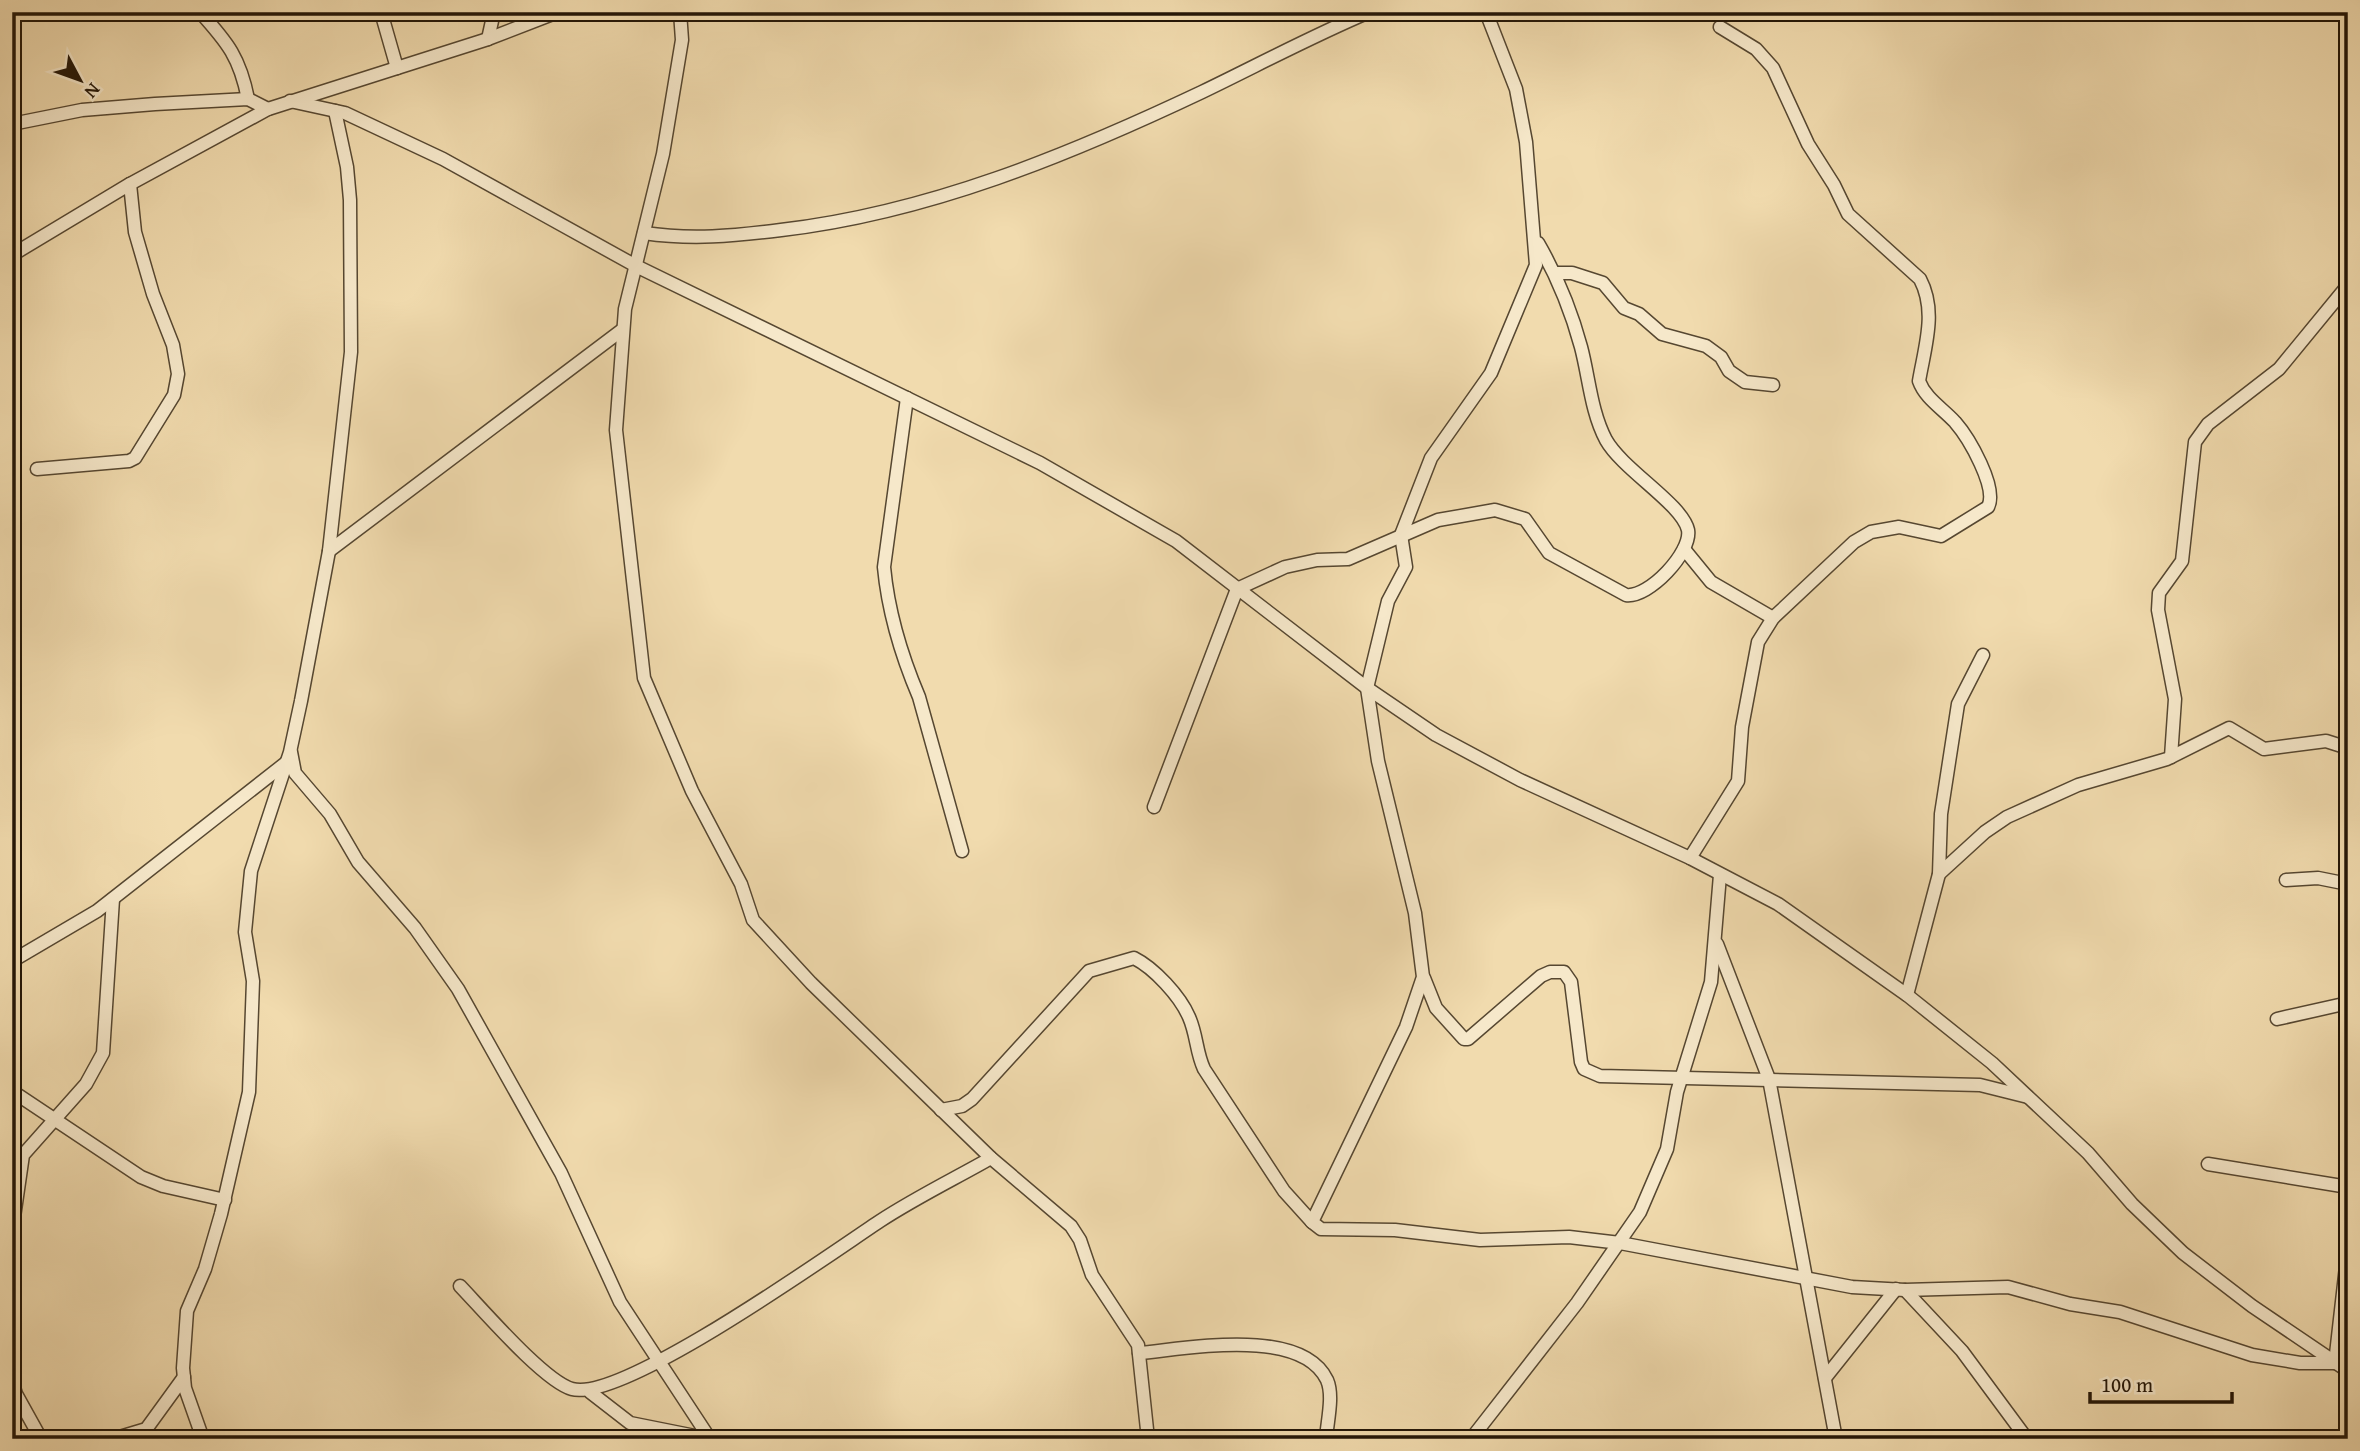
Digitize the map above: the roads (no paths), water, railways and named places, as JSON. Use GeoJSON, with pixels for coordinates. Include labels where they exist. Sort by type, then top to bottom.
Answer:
{"type":"FeatureCollection","features":[{"type":"Feature","properties":{"kind":"street"},"geometry":{"type":"LineString","coordinates":[[200,12],[235,54],[243,71],[248,99]]}},
{"type":"Feature","properties":{"kind":"street"},"geometry":{"type":"LineString","coordinates":[[381,12],[397,68]]}},
{"type":"Feature","properties":{"kind":"street"},"geometry":{"type":"LineString","coordinates":[[488,39],[494,12]]}},
{"type":"Feature","properties":{"kind":"street"},"geometry":{"type":"LineString","coordinates":[[12,255],[130,184],[268,109],[488,39],[558,12]]}},
{"type":"Feature","properties":{"kind":"street"},"geometry":{"type":"LineString","coordinates":[[680,12],[682,40],[663,154],[622,330],[616,430],[644,678],[692,791],[741,884],[753,920],[811,983],[941,1110],[991,1158],[1071,1226],[1080,1240],[1092,1275],[1124,1320],[1139,1353],[1148,1439]]}},
{"type":"Feature","properties":{"kind":"street"},"geometry":{"type":"LineString","coordinates":[[644,233],[686,239],[796,229],[945,197],[1136,122],[1315,35],[1370,12]]}},
{"type":"Feature","properties":{"kind":"street"},"geometry":{"type":"LineString","coordinates":[[1486,12],[1516,89],[1526,142],[1529,194],[1536,241],[1534,278],[1491,373],[1432,458],[1401,535],[1406,568],[1388,601],[1367,688],[1378,761],[1415,913],[1423,977],[1436,1008],[1464,1039],[1468,1039],[1541,976],[1549,972],[1564,972],[1571,982],[1584,1069],[1600,1076],[1980,1085],[2031,1098]]}},
{"type":"Feature","properties":{"kind":"street"},"geometry":{"type":"LineString","coordinates":[[1690,858],[1738,781],[1742,727],[1758,642],[1773,618],[1854,542],[1871,532],[1899,527],[1941,536],[1988,507],[1991,493],[1976,456],[1956,423],[1922,390],[1919,380],[1930,315],[1926,291],[1920,279],[1847,214],[1834,185],[1808,145],[1773,68],[1756,49],[1720,27]]}},
{"type":"Feature","properties":{"kind":"street"},"geometry":{"type":"LineString","coordinates":[[12,124],[82,110],[248,99],[268,109]]}},
{"type":"Feature","properties":{"kind":"street"},"geometry":{"type":"LineString","coordinates":[[290,101],[335,111],[490,183],[636,266],[1040,463],[1151,525],[1367,688],[1436,735],[1520,780],[1690,858],[1778,905],[1907,995],[2031,1098],[2088,1153],[2132,1204],[2183,1252],[2252,1306],[2348,1371]]}},
{"type":"Feature","properties":{"kind":"street"},"geometry":{"type":"LineString","coordinates":[[203,1439],[192,1412],[184,1377],[187,1311],[205,1269],[225,1200],[249,1092],[253,981],[245,932],[251,871],[289,757],[329,551],[351,339],[350,200],[347,167],[335,111]]}},
{"type":"Feature","properties":{"kind":"street"},"geometry":{"type":"LineString","coordinates":[[37,469],[129,461],[135,458],[178,387],[173,345],[153,294],[135,232],[130,184]]}},
{"type":"Feature","properties":{"kind":"street"},"geometry":{"type":"LineString","coordinates":[[1154,807],[1237,589],[1284,567],[1317,560],[1348,559],[1401,535],[1484,510],[1504,511],[1528,522],[1549,553],[1632,596],[1658,582],[1684,549],[1688,536],[1684,520],[1632,472],[1604,437],[1581,347],[1555,273],[1536,241]]}},
{"type":"Feature","properties":{"kind":"street"},"geometry":{"type":"LineString","coordinates":[[1555,273],[1573,273],[1603,283],[1624,308],[1639,314],[1662,334],[1706,346],[1721,356],[1735,377],[1745,382],[1773,385]]}},
{"type":"Feature","properties":{"kind":"street"},"geometry":{"type":"LineString","coordinates":[[2171,757],[2175,699],[2159,602],[2162,586],[2179,567],[2183,554],[2195,442],[2208,424],[2279,369],[2348,285]]}},
{"type":"Feature","properties":{"kind":"street"},"geometry":{"type":"LineString","coordinates":[[329,551],[622,330]]}},
{"type":"Feature","properties":{"kind":"street"},"geometry":{"type":"LineString","coordinates":[[907,398],[884,567],[885,582],[962,851]]}},
{"type":"Feature","properties":{"kind":"street"},"geometry":{"type":"LineString","coordinates":[[1684,549],[1711,582],[1773,618]]}},
{"type":"Feature","properties":{"kind":"street"},"geometry":{"type":"LineString","coordinates":[[1907,995],[1939,874],[1949,747],[1961,694],[1983,654]]}},
{"type":"Feature","properties":{"kind":"street"},"geometry":{"type":"LineString","coordinates":[[1939,874],[1985,832],[2007,817],[2078,785],[2171,757],[2228,728],[2264,749],[2326,741],[2348,748]]}},
{"type":"Feature","properties":{"kind":"street"},"geometry":{"type":"LineString","coordinates":[[12,961],[97,911],[289,757]]}},
{"type":"Feature","properties":{"kind":"street"},"geometry":{"type":"LineString","coordinates":[[289,757],[295,773],[330,814],[358,862],[442,963],[478,1022],[561,1173],[620,1302],[710,1439]]}},
{"type":"Feature","properties":{"kind":"street"},"geometry":{"type":"LineString","coordinates":[[1471,1439],[1577,1303],[1640,1212],[1667,1149],[1682,1079],[1711,982],[1720,875]]}},
{"type":"Feature","properties":{"kind":"street"},"geometry":{"type":"LineString","coordinates":[[2286,880],[2318,878],[2348,884]]}},
{"type":"Feature","properties":{"kind":"street"},"geometry":{"type":"LineString","coordinates":[[12,1231],[23,1155],[86,1084],[103,1053],[113,899]]}},
{"type":"Feature","properties":{"kind":"street"},"geometry":{"type":"LineString","coordinates":[[1716,944],[1769,1079],[1836,1439]]}},
{"type":"Feature","properties":{"kind":"street"},"geometry":{"type":"LineString","coordinates":[[941,1110],[962,1105],[972,1099],[1089,971],[1133,958],[1150,969],[1181,1003],[1189,1017],[1197,1054],[1204,1069],[1284,1191],[1321,1229],[1395,1230],[1480,1240],[1569,1237],[1620,1243],[1808,1281],[1901,1290],[2008,1287],[2070,1304],[2120,1312],[2252,1355],[2300,1363],[2335,1363]]}},
{"type":"Feature","properties":{"kind":"street"},"geometry":{"type":"LineString","coordinates":[[1312,1222],[1406,1027],[1423,977]]}},
{"type":"Feature","properties":{"kind":"street"},"geometry":{"type":"LineString","coordinates":[[2277,1019],[2348,1003]]}},
{"type":"Feature","properties":{"kind":"street"},"geometry":{"type":"LineString","coordinates":[[12,1091],[141,1177],[163,1186],[225,1200]]}},
{"type":"Feature","properties":{"kind":"street"},"geometry":{"type":"LineString","coordinates":[[590,1392],[659,1362],[820,1263],[881,1220],[991,1158]]}},
{"type":"Feature","properties":{"kind":"street"},"geometry":{"type":"LineString","coordinates":[[2208,1164],[2348,1187]]}},
{"type":"Feature","properties":{"kind":"street"},"geometry":{"type":"LineString","coordinates":[[2335,1363],[2348,1249]]}},
{"type":"Feature","properties":{"kind":"street"},"geometry":{"type":"LineString","coordinates":[[460,1286],[551,1378],[571,1389],[590,1392],[630,1423],[710,1439]]}},
{"type":"Feature","properties":{"kind":"street"},"geometry":{"type":"LineString","coordinates":[[1825,1378],[1901,1290]]}},
{"type":"Feature","properties":{"kind":"street"},"geometry":{"type":"LineString","coordinates":[[1901,1290],[1962,1351],[2027,1439]]}},
{"type":"Feature","properties":{"kind":"street"},"geometry":{"type":"LineString","coordinates":[[1139,1353],[1241,1344],[1277,1346],[1298,1355],[1326,1380],[1329,1392],[1326,1439]]}},
{"type":"Feature","properties":{"kind":"street"},"geometry":{"type":"LineString","coordinates":[[113,1439],[141,1434],[184,1377]]}},
{"type":"Feature","properties":{"kind":"street"},"geometry":{"type":"LineString","coordinates":[[12,1381],[16,1394],[41,1439]]}}]}
